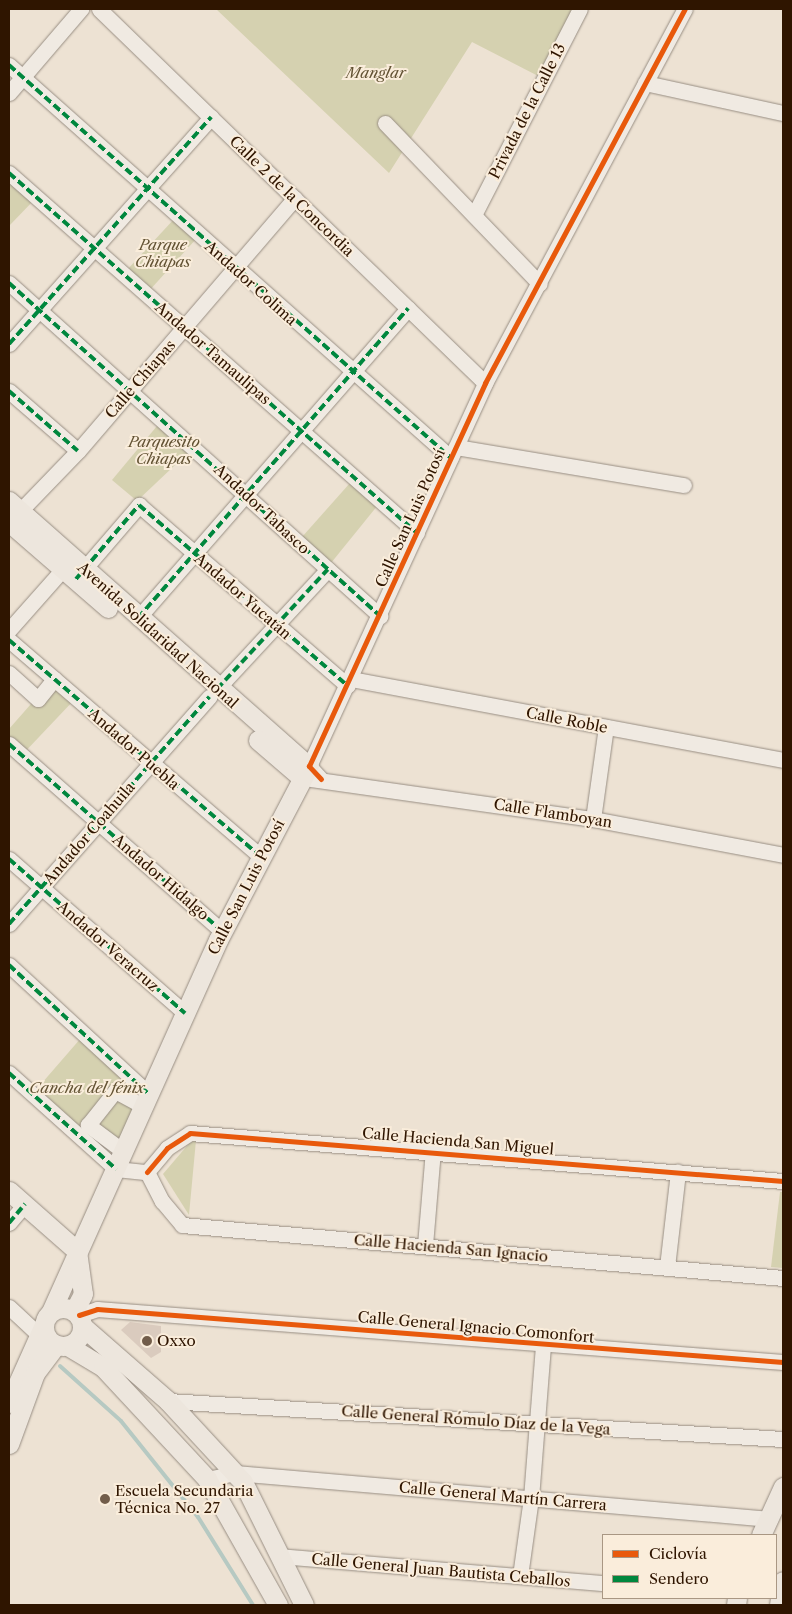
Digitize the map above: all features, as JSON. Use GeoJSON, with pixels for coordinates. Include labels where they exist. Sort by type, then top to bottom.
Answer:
{"type":"FeatureCollection","features":[{"type":"Feature","properties":{"kind":"main road","name":"Avenida Solidaridad Nacional"},"geometry":{"type":"LineString","coordinates":[[12,511],[213,693],[311,774]]}},
{"type":"Feature","properties":{"kind":"main road","name":"Avenida Solidaridad Nacional"},"geometry":{"type":"LineString","coordinates":[[74,569],[138,618],[213,693]]}},
{"type":"Feature","properties":{"kind":"main road","name":"Calle San Luis Potosí"},"geometry":{"type":"LineString","coordinates":[[9,1403],[40,1330],[52,1310],[77,1250],[222,931],[261,857],[311,774]]}},
{"type":"Feature","properties":{"kind":"main road"},"geometry":{"type":"LineString","coordinates":[[9,1190],[77,1250],[83,1269],[83,1294],[78,1317],[81,1334],[62,1345],[35,1373],[9,1444]]}},
{"type":"Feature","properties":{"kind":"main road"},"geometry":{"type":"LineString","coordinates":[[52,1310],[78,1317],[168,1401],[236,1473],[304,1605]]}},
{"type":"Feature","properties":{"kind":"main road"},"geometry":{"type":"LineString","coordinates":[[40,1330],[62,1345],[103,1366],[207,1479],[278,1605]]}},
{"type":"Feature","properties":{"kind":"main road"},"geometry":{"type":"LineString","coordinates":[[765,1527],[783,1487]]}},
{"type":"Feature","properties":{"kind":"main road"},"geometry":{"type":"LineString","coordinates":[[778,1605],[783,1581]]}},
{"type":"Feature","properties":{"kind":"street"},"geometry":{"type":"LineString","coordinates":[[9,93],[81,9]]}},
{"type":"Feature","properties":{"kind":"street","name":"Calle 2 de la Concordia"},"geometry":{"type":"LineString","coordinates":[[100,9],[485,383]]}},
{"type":"Feature","properties":{"kind":"street","name":"Privada de la Calle 13"},"geometry":{"type":"LineString","coordinates":[[475,213],[580,9]]}},
{"type":"Feature","properties":{"kind":"street","name":"Calle San Luis Potosí"},"geometry":{"type":"LineString","coordinates":[[311,774],[485,383],[540,284],[685,9]]}},
{"type":"Feature","properties":{"kind":"street","name":"Andador Colima"},"geometry":{"type":"LineString","coordinates":[[9,65],[351,372],[454,452]]}},
{"type":"Feature","properties":{"kind":"street"},"geometry":{"type":"LineString","coordinates":[[645,84],[783,113]]}},
{"type":"Feature","properties":{"kind":"street"},"geometry":{"type":"LineString","coordinates":[[9,344],[211,117]]}},
{"type":"Feature","properties":{"kind":"street"},"geometry":{"type":"LineString","coordinates":[[385,123],[475,213],[540,284]]}},
{"type":"Feature","properties":{"kind":"street","name":"Andador Tamaulipas"},"geometry":{"type":"LineString","coordinates":[[9,173],[184,329],[304,430],[417,533]]}},
{"type":"Feature","properties":{"kind":"street","name":"Calle Chiapas"},"geometry":{"type":"LineString","coordinates":[[12,511],[78,451],[295,198]]}},
{"type":"Feature","properties":{"kind":"street","name":"Andador Tabasco"},"geometry":{"type":"LineString","coordinates":[[9,283],[131,389],[380,616]]}},
{"type":"Feature","properties":{"kind":"street"},"geometry":{"type":"LineString","coordinates":[[138,618],[304,430],[351,372],[408,308]]}},
{"type":"Feature","properties":{"kind":"street"},"geometry":{"type":"LineString","coordinates":[[9,391],[78,451]]}},
{"type":"Feature","properties":{"kind":"street"},"geometry":{"type":"LineString","coordinates":[[454,452],[684,485]]}},
{"type":"Feature","properties":{"kind":"street","name":"Andador Yucatán"},"geometry":{"type":"LineString","coordinates":[[74,569],[139,505],[277,625],[350,683]]}},
{"type":"Feature","properties":{"kind":"street"},"geometry":{"type":"LineString","coordinates":[[9,630],[74,569]]}},
{"type":"Feature","properties":{"kind":"street","name":"Andador Coahuila"},"geometry":{"type":"LineString","coordinates":[[9,924],[97,822],[328,569]]}},
{"type":"Feature","properties":{"kind":"street","name":"Andador Puebla"},"geometry":{"type":"LineString","coordinates":[[9,640],[150,764],[261,857]]}},
{"type":"Feature","properties":{"kind":"street"},"geometry":{"type":"LineString","coordinates":[[9,673],[38,699],[54,679]]}},
{"type":"Feature","properties":{"kind":"street","name":"Calle Roble"},"geometry":{"type":"LineString","coordinates":[[350,683],[606,727],[783,760]]}},
{"type":"Feature","properties":{"kind":"street"},"geometry":{"type":"LineString","coordinates":[[593,818],[606,727]]}},
{"type":"Feature","properties":{"kind":"street","name":"Andador Hidalgo"},"geometry":{"type":"LineString","coordinates":[[9,744],[222,931]]}},
{"type":"Feature","properties":{"kind":"street","name":"Calle Flamboyan"},"geometry":{"type":"LineString","coordinates":[[311,774],[593,818],[783,855]]}},
{"type":"Feature","properties":{"kind":"street","name":"Andador Veracruz"},"geometry":{"type":"LineString","coordinates":[[9,859],[185,1013]]}},
{"type":"Feature","properties":{"kind":"street"},"geometry":{"type":"LineString","coordinates":[[9,966],[146,1100]]}},
{"type":"Feature","properties":{"kind":"street"},"geometry":{"type":"LineString","coordinates":[[9,1073],[119,1160],[146,1172]]}},
{"type":"Feature","properties":{"kind":"street"},"geometry":{"type":"LineString","coordinates":[[119,1160],[88,1124],[115,1090],[146,1100]]}},
{"type":"Feature","properties":{"kind":"street","name":"Calle Hacienda San Miguel"},"geometry":{"type":"LineString","coordinates":[[146,1172],[167,1148],[190,1133],[432,1150],[783,1181]]}},
{"type":"Feature","properties":{"kind":"street"},"geometry":{"type":"LineString","coordinates":[[425,1245],[432,1150]]}},
{"type":"Feature","properties":{"kind":"street","name":"Calle Hacienda San Ignacio"},"geometry":{"type":"LineString","coordinates":[[146,1172],[182,1225],[783,1278]]}},
{"type":"Feature","properties":{"kind":"street"},"geometry":{"type":"LineString","coordinates":[[667,1267],[678,1172]]}},
{"type":"Feature","properties":{"kind":"street"},"geometry":{"type":"LineString","coordinates":[[9,1223],[24,1204]]}},
{"type":"Feature","properties":{"kind":"street"},"geometry":{"type":"LineString","coordinates":[[9,1307],[40,1330]]}},
{"type":"Feature","properties":{"kind":"street","name":"Calle General Ignacio Comonfort"},"geometry":{"type":"LineString","coordinates":[[78,1317],[96,1309],[543,1346],[783,1362]]}},
{"type":"Feature","properties":{"kind":"street"},"geometry":{"type":"LineString","coordinates":[[520,1576],[531,1498],[543,1346]]}},
{"type":"Feature","properties":{"kind":"street","name":"Calle General Rómulo Díaz de la Vega"},"geometry":{"type":"LineString","coordinates":[[168,1401],[783,1439]]}},
{"type":"Feature","properties":{"kind":"street","name":"Calle General Martín Carrera"},"geometry":{"type":"LineString","coordinates":[[207,1479],[236,1473],[531,1498],[765,1527]]}},
{"type":"Feature","properties":{"kind":"street","name":"Calle General Juan Bautista Ceballos"},"geometry":{"type":"LineString","coordinates":[[279,1556],[602,1583]]}},
{"type":"Feature","properties":{"kind":"street"},"geometry":{"type":"LineString","coordinates":[[778,1605],[783,1605]]}},
{"type":"Feature","properties":{"kind":"green space","name":"Manglar"},"geometry":{"type":"Polygon","coordinates":[[[216,9],[578,9],[544,79],[472,42],[389,173],[216,9]]]}},
{"type":"Feature","properties":{"kind":"green space"},"geometry":{"type":"Polygon","coordinates":[[[9,175],[36,198],[9,226],[9,175]]]}},
{"type":"Feature","properties":{"kind":"green space","name":"Parque Chiapas"},"geometry":{"type":"Polygon","coordinates":[[[175,218],[197,238],[148,292],[126,271],[175,218]]]}},
{"type":"Feature","properties":{"kind":"green space","name":"Parquesito Chiapas"},"geometry":{"type":"Polygon","coordinates":[[[162,420],[192,449],[137,501],[112,480],[162,420]]]}},
{"type":"Feature","properties":{"kind":"green space"},"geometry":{"type":"Polygon","coordinates":[[[350,483],[378,505],[331,563],[302,537],[350,483]]]}},
{"type":"Feature","properties":{"kind":"green space"},"geometry":{"type":"Polygon","coordinates":[[[52,680],[75,699],[21,756],[9,745],[9,729],[52,680]]]}},
{"type":"Feature","properties":{"kind":"green space","name":"Cancha del fénix"},"geometry":{"type":"Polygon","coordinates":[[[81,1038],[143,1094],[112,1152],[35,1091],[81,1038]]]}},
{"type":"Feature","properties":{"kind":"green space"},"geometry":{"type":"Polygon","coordinates":[[[192,1140],[196,1140],[189,1215],[163,1174],[192,1140]]]}},
{"type":"Feature","properties":{"kind":"green space"},"geometry":{"type":"Polygon","coordinates":[[[780,1192],[783,1192],[783,1268],[771,1267],[780,1192]]]}},
{"type":"Feature","properties":{"kind":"building","name":"Oxxo"},"geometry":{"type":"Polygon","coordinates":[[[130,1322],[161,1326],[161,1352],[151,1358],[121,1330],[130,1322]]]}},
{"type":"Feature","properties":{"kind":"waterway"},"geometry":{"type":"LineString","coordinates":[[60,1366],[121,1421],[198,1517],[253,1605]]}},
{"type":"Feature","properties":{"kind":"marked path"},"geometry":{"type":"LineString","coordinates":[[9,65],[451,458]]}},
{"type":"Feature","properties":{"kind":"marked path"},"geometry":{"type":"LineString","coordinates":[[9,344],[211,117]]}},
{"type":"Feature","properties":{"kind":"marked path"},"geometry":{"type":"LineString","coordinates":[[9,173],[417,533]]}},
{"type":"Feature","properties":{"kind":"marked path"},"geometry":{"type":"LineString","coordinates":[[9,283],[380,616]]}},
{"type":"Feature","properties":{"kind":"marked path"},"geometry":{"type":"LineString","coordinates":[[138,618],[408,308]]}},
{"type":"Feature","properties":{"kind":"marked path"},"geometry":{"type":"LineString","coordinates":[[9,391],[78,451]]}},
{"type":"Feature","properties":{"kind":"marked path"},"geometry":{"type":"LineString","coordinates":[[76,579],[139,505],[348,686]]}},
{"type":"Feature","properties":{"kind":"marked path"},"geometry":{"type":"LineString","coordinates":[[217,689],[328,569]]}},
{"type":"Feature","properties":{"kind":"marked path"},"geometry":{"type":"LineString","coordinates":[[9,640],[261,857]]}},
{"type":"Feature","properties":{"kind":"marked path"},"geometry":{"type":"LineString","coordinates":[[9,924],[209,697]]}},
{"type":"Feature","properties":{"kind":"marked path"},"geometry":{"type":"LineString","coordinates":[[9,744],[222,931]]}},
{"type":"Feature","properties":{"kind":"marked path"},"geometry":{"type":"LineString","coordinates":[[9,859],[185,1013]]}},
{"type":"Feature","properties":{"kind":"marked path"},"geometry":{"type":"LineString","coordinates":[[9,965],[149,1094]]}},
{"type":"Feature","properties":{"kind":"marked path"},"geometry":{"type":"LineString","coordinates":[[9,1073],[116,1169]]}},
{"type":"Feature","properties":{"kind":"marked path"},"geometry":{"type":"LineString","coordinates":[[9,1223],[25,1204]]}},
{"type":"Feature","properties":{"kind":"cycle path"},"geometry":{"type":"LineString","coordinates":[[321,779],[309,766],[485,383],[685,9]]}},
{"type":"Feature","properties":{"kind":"cycle path"},"geometry":{"type":"LineString","coordinates":[[147,1172],[167,1148],[190,1133],[783,1181]]}},
{"type":"Feature","properties":{"kind":"cycle path"},"geometry":{"type":"LineString","coordinates":[[79,1315],[97,1309],[783,1362]]}},
{"type":"Feature","properties":{"kind":"place","name":"Oxxo"},"geometry":{"type":"Point","coordinates":[147,1341]}},
{"type":"Feature","properties":{"kind":"place","name":"Escuela Secundaria Técnica No. 27"},"geometry":{"type":"Point","coordinates":[105,1499]}}]}
